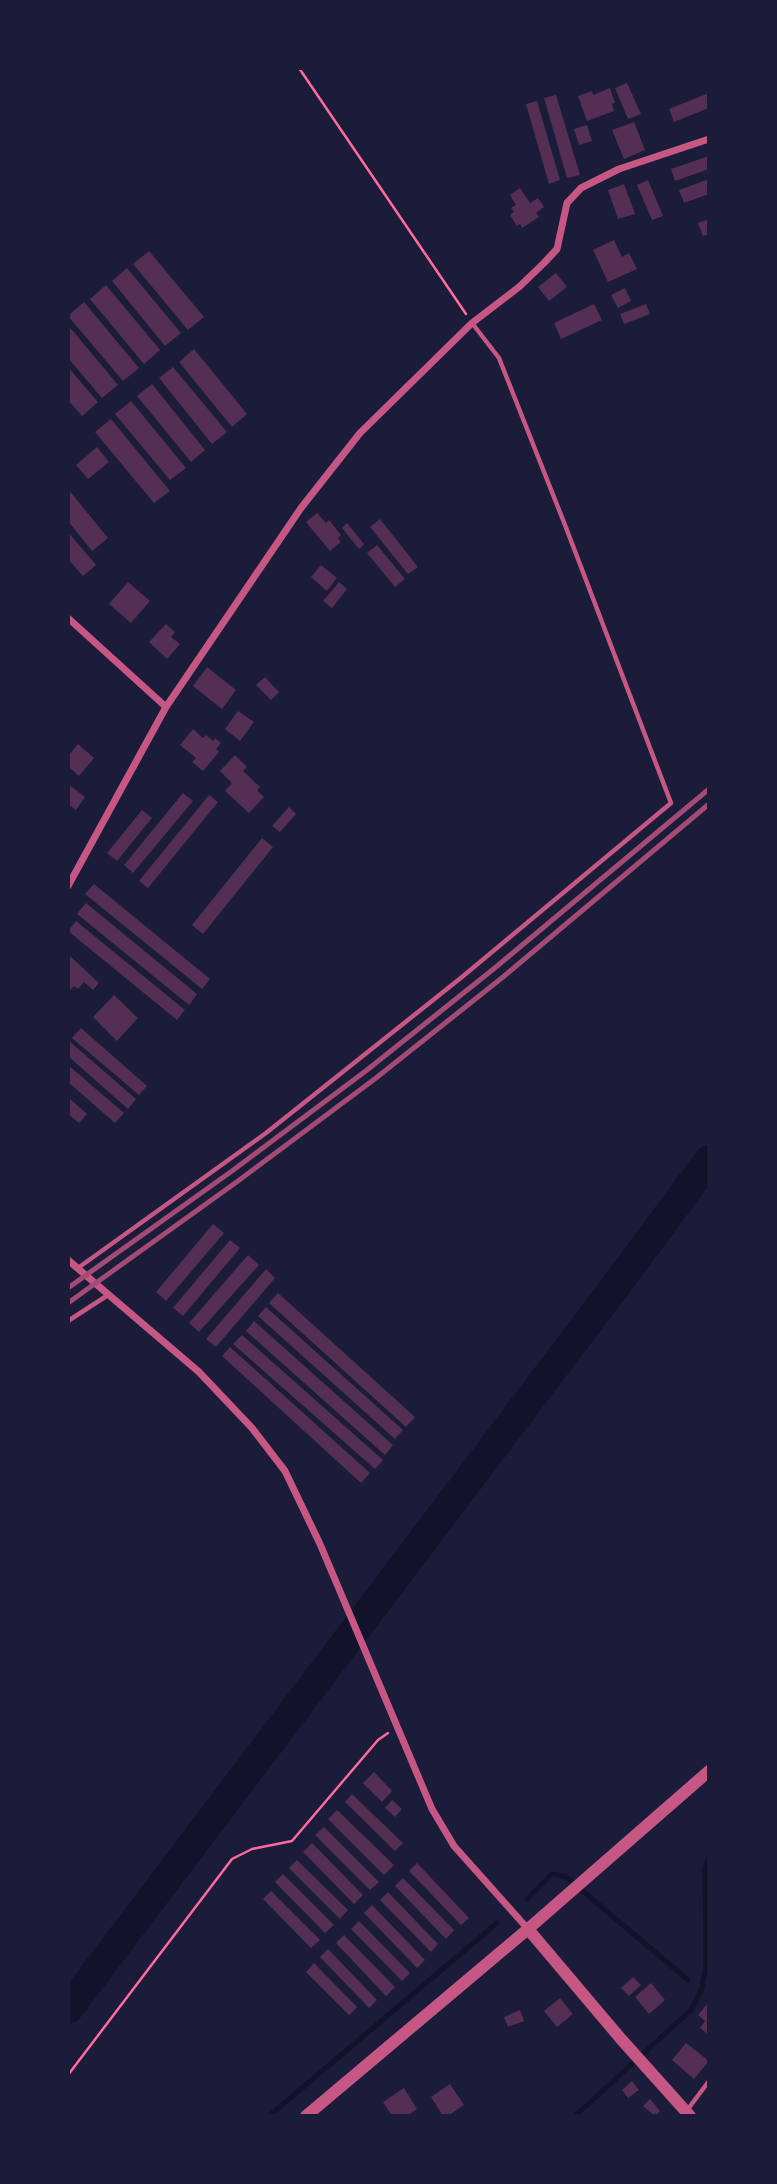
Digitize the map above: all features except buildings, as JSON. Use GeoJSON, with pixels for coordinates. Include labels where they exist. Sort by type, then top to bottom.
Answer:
{"type":"FeatureCollection","features":[{"type":"Feature","properties":{"kind":"street"},"geometry":{"type":"LineString","coordinates":[[68,886],[166,707],[301,508],[360,433],[472,323],[519,288],[556,249],[567,203],[581,188],[619,169],[709,139]]}},
{"type":"Feature","properties":{"kind":"street"},"geometry":{"type":"LineString","coordinates":[[68,618],[166,707]]}},
{"type":"Feature","properties":{"kind":"street"},"geometry":{"type":"LineString","coordinates":[[68,1260],[199,1372],[252,1428],[285,1471],[330,1565],[432,1809],[454,1846],[688,2114]]}},
{"type":"Feature","properties":{"kind":"street"},"geometry":{"type":"LineString","coordinates":[[306,2116],[528,1929],[709,1771]]}},
{"type":"Feature","properties":{"kind":"lane"},"geometry":{"type":"LineString","coordinates":[[78,1268],[266,1133],[462,977],[670,803],[499,358],[472,323]]}},
{"type":"Feature","properties":{"kind":"lane"},"geometry":{"type":"LineString","coordinates":[[68,1321],[108,1295]]}},
{"type":"Feature","properties":{"kind":"lane"},"geometry":{"type":"LineString","coordinates":[[688,2114],[709,2081]]}},
{"type":"Feature","properties":{"kind":"path"},"geometry":{"type":"LineString","coordinates":[[299,68],[472,323]]}},
{"type":"Feature","properties":{"kind":"path"},"geometry":{"type":"LineString","coordinates":[[68,2076],[232,1859],[251,1849],[292,1841],[378,1740],[398,1726]]}},
{"type":"Feature","properties":{"kind":"waterway"},"geometry":{"type":"LineString","coordinates":[[68,2009],[709,1160]]}},
{"type":"Feature","properties":{"kind":"waterway"},"geometry":{"type":"LineString","coordinates":[[575,2116],[691,2010],[701,1991],[706,1968],[705,1868],[709,1858]]}},
{"type":"Feature","properties":{"kind":"waterway"},"geometry":{"type":"LineString","coordinates":[[527,1899],[552,1874],[565,1876],[688,1980]]}},
{"type":"Feature","properties":{"kind":"waterway"},"geometry":{"type":"LineString","coordinates":[[269,2116],[497,1923]]}},
{"type":"Feature","properties":{"kind":"railway"},"geometry":{"type":"LineString","coordinates":[[68,1288],[367,1070],[496,967],[709,789]]}},
{"type":"Feature","properties":{"kind":"railway"},"geometry":{"type":"LineString","coordinates":[[68,1303],[376,1078],[503,977],[709,804]]}}]}
